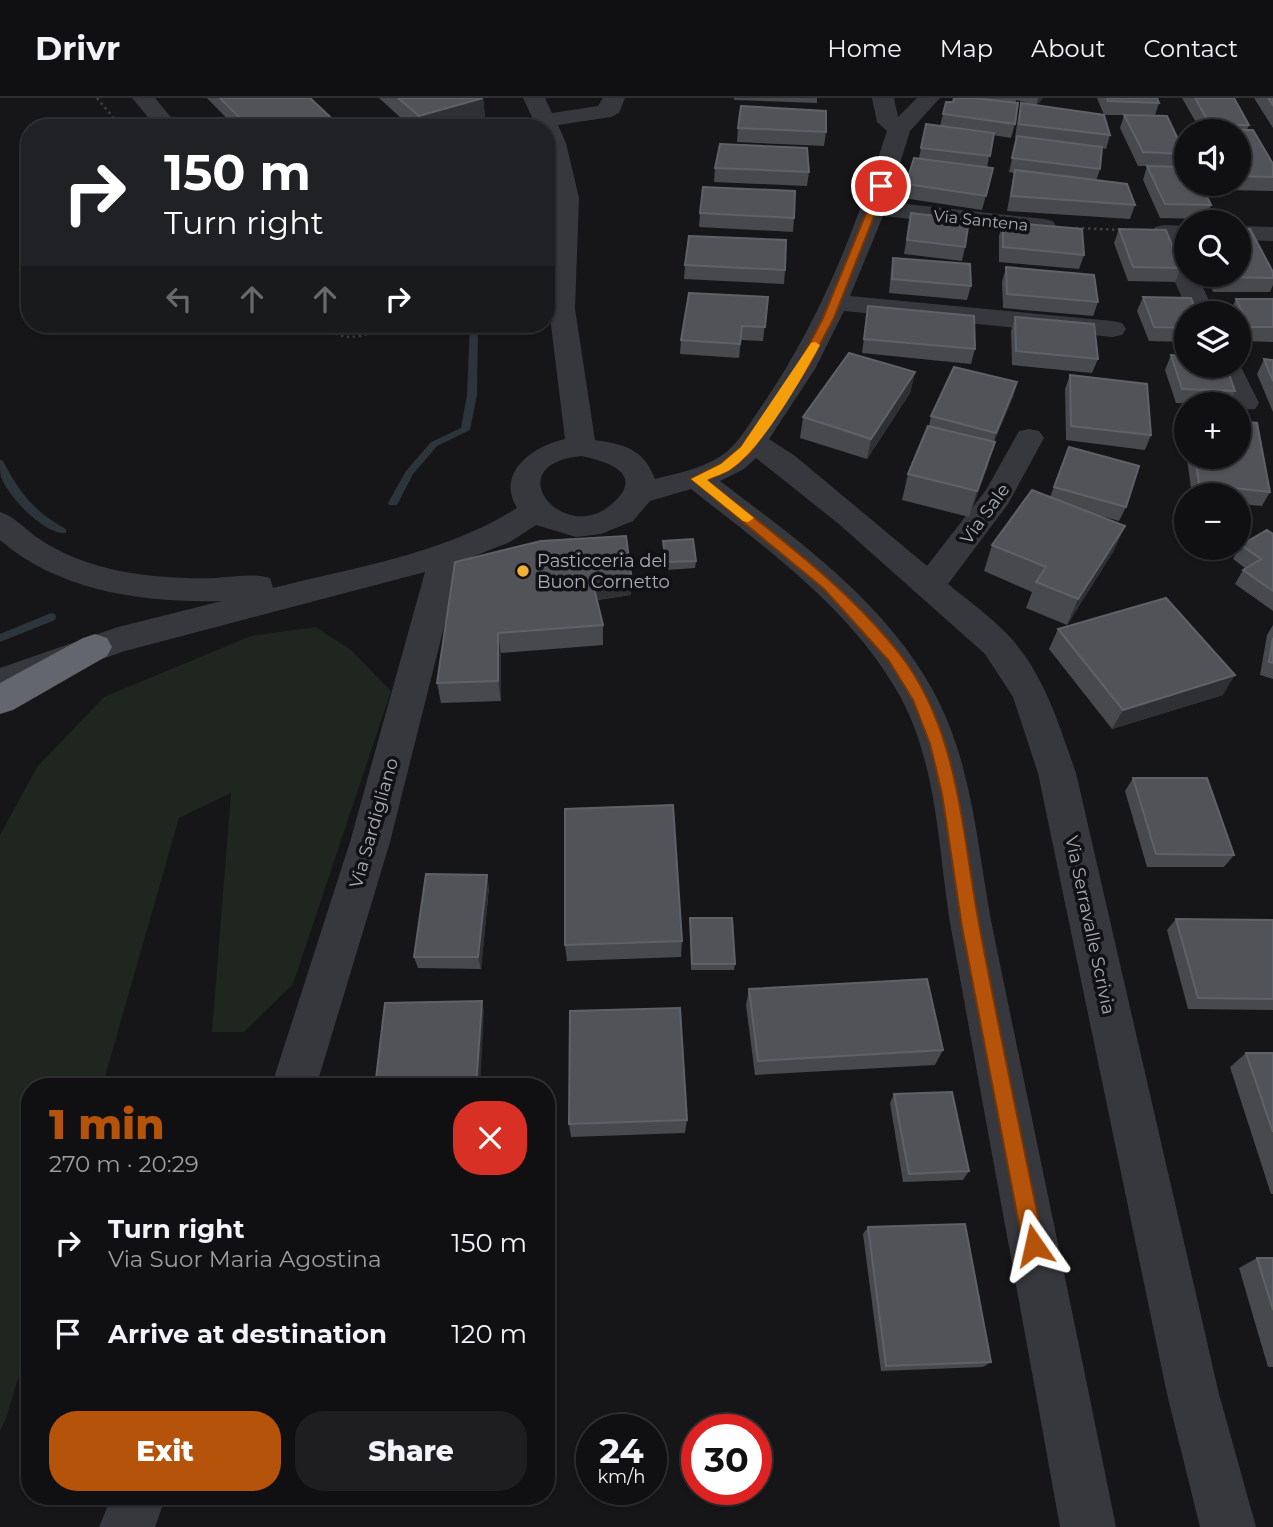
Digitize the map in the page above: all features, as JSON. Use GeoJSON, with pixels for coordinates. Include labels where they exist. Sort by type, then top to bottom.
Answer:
{"type":"FeatureCollection","features":[{"type":"Feature","properties":{"kind":"highway"},"geometry":{"type":"LineString","coordinates":[[0,700],[95,647]]}},
{"type":"Feature","properties":{"kind":"street"},"geometry":{"type":"LineString","coordinates":[[143,98],[161,119]]}},
{"type":"Feature","properties":{"kind":"street"},"geometry":{"type":"LineString","coordinates":[[540,109],[603,112],[611,108],[614,98]]}},
{"type":"Feature","properties":{"kind":"street"},"geometry":{"type":"LineString","coordinates":[[883,98],[888,122],[899,129]]}},
{"type":"Feature","properties":{"kind":"street"},"geometry":{"type":"LineString","coordinates":[[641,493],[697,479],[733,462],[752,441],[801,369],[835,302],[874,208],[899,129],[929,98]]}},
{"type":"Feature","properties":{"kind":"street"},"geometry":{"type":"LineString","coordinates":[[555,143],[567,198],[562,309],[581,447]]}},
{"type":"Feature","properties":{"kind":"street","name":"Via Santena"},"geometry":{"type":"LineString","coordinates":[[874,208],[1044,226]]}},
{"type":"Feature","properties":{"kind":"street"},"geometry":{"type":"LineString","coordinates":[[1251,233],[1273,234]]}},
{"type":"Feature","properties":{"kind":"street"},"geometry":{"type":"LineString","coordinates":[[835,302],[1112,329]]}},
{"type":"Feature","properties":{"kind":"street","name":"Via Sale"},"geometry":{"type":"LineString","coordinates":[[930,584],[994,505],[1015,470],[1029,438]]}},
{"type":"Feature","properties":{"kind":"street","name":"Via Serravalle Scrivia"},"geometry":{"type":"LineString","coordinates":[[752,441],[793,470],[988,636],[1006,657],[1031,696],[1050,749],[1193,1394],[1228,1527]]}},
{"type":"Feature","properties":{"kind":"street"},"geometry":{"type":"LineString","coordinates":[[581,447],[609,450],[625,457],[636,467],[642,480],[641,493],[634,504],[622,514],[596,523],[567,524],[549,519],[535,511],[526,499],[523,486],[527,473],[537,461],[552,453],[581,447]]}},
{"type":"Feature","properties":{"kind":"street"},"geometry":{"type":"LineString","coordinates":[[697,479],[803,562],[869,628],[903,670],[920,698],[934,734],[949,794],[971,927],[1088,1527]]}},
{"type":"Feature","properties":{"kind":"street"},"geometry":{"type":"LineString","coordinates":[[0,682],[95,647],[423,562],[499,534],[535,511]]}},
{"type":"Feature","properties":{"kind":"street"},"geometry":{"type":"LineString","coordinates":[[0,523],[31,549],[62,565],[106,578],[165,588],[198,591],[246,588],[423,562]]}},
{"type":"Feature","properties":{"kind":"street","name":"Via Sardigliano"},"geometry":{"type":"LineString","coordinates":[[296,1078],[370,842],[441,575],[423,562]]}},
{"type":"Feature","properties":{"kind":"street"},"geometry":{"type":"LineString","coordinates":[[127,1527],[136,1505]]}},
{"type":"Feature","properties":{"kind":"path"},"geometry":{"type":"LineString","coordinates":[[97,98],[114,119]]}},
{"type":"Feature","properties":{"kind":"path","name":"Via Santena"},"geometry":{"type":"LineString","coordinates":[[1044,226],[1174,232]]}},
{"type":"Feature","properties":{"kind":"path"},"geometry":{"type":"LineString","coordinates":[[331,333],[354,337],[371,333]]}},
{"type":"Feature","properties":{"kind":"shaded area"},"geometry":{"type":"Polygon","coordinates":[[[316,627],[351,650],[391,691],[293,984],[244,1032],[212,1032],[231,793],[179,818],[105,1078],[21,1078],[21,1368],[0,1431],[0,835],[37,767],[104,697],[251,636],[316,627]]]}},
{"type":"Feature","properties":{"kind":"building"},"geometry":{"type":"Polygon","coordinates":[[[220,98],[310,98],[332,119],[241,119],[220,98]]]}},
{"type":"Feature","properties":{"kind":"building"},"geometry":{"type":"Polygon","coordinates":[[[398,98],[483,98],[419,116],[398,98]]]}},
{"type":"Feature","properties":{"kind":"building"},"geometry":{"type":"Polygon","coordinates":[[[954,98],[1018,103],[1015,124],[943,114],[946,102],[953,102],[954,98]]]}},
{"type":"Feature","properties":{"kind":"building"},"geometry":{"type":"Polygon","coordinates":[[[1107,98],[1157,98],[1159,103],[1108,101],[1107,98]]]}},
{"type":"Feature","properties":{"kind":"building"},"geometry":{"type":"Polygon","coordinates":[[[1195,98],[1234,98],[1246,119],[1207,119],[1195,98]]]}},
{"type":"Feature","properties":{"kind":"building"},"geometry":{"type":"Polygon","coordinates":[[[1021,103],[1104,115],[1110,135],[1019,124],[1021,103]]]}},
{"type":"Feature","properties":{"kind":"building"},"geometry":{"type":"Polygon","coordinates":[[[741,106],[826,111],[826,132],[738,128],[741,106]]]}},
{"type":"Feature","properties":{"kind":"building"},"geometry":{"type":"Polygon","coordinates":[[[1124,115],[1167,116],[1174,131],[1174,153],[1143,152],[1124,115]]]}},
{"type":"Feature","properties":{"kind":"building"},"geometry":{"type":"Polygon","coordinates":[[[926,124],[994,133],[990,156],[921,148],[926,124]]]}},
{"type":"Feature","properties":{"kind":"building"},"geometry":{"type":"Polygon","coordinates":[[[1251,130],[1273,164],[1273,177],[1251,176],[1251,130]]]}},
{"type":"Feature","properties":{"kind":"building"},"geometry":{"type":"Polygon","coordinates":[[[1017,136],[1102,147],[1100,169],[1012,158],[1017,136]]]}},
{"type":"Feature","properties":{"kind":"building"},"geometry":{"type":"Polygon","coordinates":[[[720,144],[807,148],[809,172],[715,168],[720,144]]]}},
{"type":"Feature","properties":{"kind":"building"},"geometry":{"type":"Polygon","coordinates":[[[914,158],[993,168],[986,196],[906,184],[914,158]]]}},
{"type":"Feature","properties":{"kind":"building"},"geometry":{"type":"Polygon","coordinates":[[[1147,166],[1174,167],[1174,196],[1207,196],[1211,205],[1165,204],[1147,166]]]}},
{"type":"Feature","properties":{"kind":"building"},"geometry":{"type":"Polygon","coordinates":[[[1015,170],[1127,184],[1135,205],[1011,196],[1015,170]]]}},
{"type":"Feature","properties":{"kind":"building"},"geometry":{"type":"Polygon","coordinates":[[[703,187],[795,191],[794,218],[700,213],[703,187]]]}},
{"type":"Feature","properties":{"kind":"building"},"geometry":{"type":"Polygon","coordinates":[[[911,213],[969,220],[965,247],[907,240],[911,213]]]}},
{"type":"Feature","properties":{"kind":"building"},"geometry":{"type":"Polygon","coordinates":[[[1003,222],[1082,229],[1084,255],[1003,247],[1003,222]]]}},
{"type":"Feature","properties":{"kind":"building"},"geometry":{"type":"Polygon","coordinates":[[[1119,229],[1166,230],[1174,250],[1174,268],[1133,267],[1119,229]]]}},
{"type":"Feature","properties":{"kind":"building"},"geometry":{"type":"Polygon","coordinates":[[[1251,231],[1273,272],[1273,278],[1251,278],[1251,231]]]}},
{"type":"Feature","properties":{"kind":"building"},"geometry":{"type":"Polygon","coordinates":[[[689,236],[786,240],[785,270],[685,265],[689,236]]]}},
{"type":"Feature","properties":{"kind":"building"},"geometry":{"type":"Polygon","coordinates":[[[893,258],[970,264],[971,286],[892,279],[893,258]]]}},
{"type":"Feature","properties":{"kind":"building"},"geometry":{"type":"Polygon","coordinates":[[[1006,267],[1094,275],[1098,302],[1007,294],[1006,267]]]}},
{"type":"Feature","properties":{"kind":"building"},"geometry":{"type":"Polygon","coordinates":[[[689,293],[768,297],[765,327],[742,326],[740,344],[681,340],[689,293]]]}},
{"type":"Feature","properties":{"kind":"building"},"geometry":{"type":"Polygon","coordinates":[[[1143,297],[1191,298],[1192,301],[1174,301],[1174,328],[1154,327],[1143,297]]]}},
{"type":"Feature","properties":{"kind":"building"},"geometry":{"type":"Polygon","coordinates":[[[1236,299],[1273,299],[1273,327],[1251,327],[1251,301],[1236,299]]]}},
{"type":"Feature","properties":{"kind":"building"},"geometry":{"type":"Polygon","coordinates":[[[868,306],[974,316],[975,349],[864,339],[868,306]]]}},
{"type":"Feature","properties":{"kind":"building"},"geometry":{"type":"Polygon","coordinates":[[[1015,317],[1094,324],[1098,359],[1016,351],[1015,317]]]}},
{"type":"Feature","properties":{"kind":"building"},"geometry":{"type":"Polygon","coordinates":[[[849,353],[915,372],[871,439],[803,417],[849,353]]]}},
{"type":"Feature","properties":{"kind":"building"},"geometry":{"type":"Polygon","coordinates":[[[1264,359],[1273,360],[1273,381],[1264,359]]]}},
{"type":"Feature","properties":{"kind":"building"},"geometry":{"type":"Polygon","coordinates":[[[954,367],[1017,382],[996,433],[931,416],[954,367]]]}},
{"type":"Feature","properties":{"kind":"building"},"geometry":{"type":"Polygon","coordinates":[[[1070,375],[1147,384],[1151,435],[1071,426],[1070,375]]]}},
{"type":"Feature","properties":{"kind":"building"},"geometry":{"type":"Polygon","coordinates":[[[1178,378],[1230,378],[1235,391],[1182,389],[1178,378]]]}},
{"type":"Feature","properties":{"kind":"building"},"geometry":{"type":"Polygon","coordinates":[[[1251,422],[1257,423],[1270,492],[1251,490],[1251,483],[1199,483],[1197,469],[1251,469],[1251,422]]]}},
{"type":"Feature","properties":{"kind":"building"},"geometry":{"type":"Polygon","coordinates":[[[928,426],[995,442],[977,491],[908,474],[928,426]]]}},
{"type":"Feature","properties":{"kind":"building"},"geometry":{"type":"Polygon","coordinates":[[[1069,447],[1139,466],[1126,507],[1054,487],[1069,447]]]}},
{"type":"Feature","properties":{"kind":"building"},"geometry":{"type":"Polygon","coordinates":[[[1032,490],[1125,526],[1078,599],[1036,582],[1046,567],[992,545],[1032,490]]]}},
{"type":"Feature","properties":{"kind":"building"},"geometry":{"type":"Polygon","coordinates":[[[1267,530],[1273,534],[1273,591],[1243,570],[1261,559],[1251,552],[1251,539],[1267,530]]]}},
{"type":"Feature","properties":{"kind":"building"},"geometry":{"type":"Polygon","coordinates":[[[626,536],[631,574],[592,580],[603,625],[498,633],[498,681],[437,683],[455,562],[541,541],[626,536]]]}},
{"type":"Feature","properties":{"kind":"building"},"geometry":{"type":"Polygon","coordinates":[[[693,539],[696,561],[666,562],[663,541],[693,539]]]}},
{"type":"Feature","properties":{"kind":"building"},"geometry":{"type":"Polygon","coordinates":[[[1166,598],[1235,675],[1123,710],[1058,629],[1166,598]]]}},
{"type":"Feature","properties":{"kind":"building"},"geometry":{"type":"Polygon","coordinates":[[[1273,638],[1273,663],[1269,662],[1273,638]]]}},
{"type":"Feature","properties":{"kind":"building"},"geometry":{"type":"Polygon","coordinates":[[[1133,778],[1207,778],[1234,855],[1156,854],[1133,778]]]}},
{"type":"Feature","properties":{"kind":"building"},"geometry":{"type":"Polygon","coordinates":[[[673,805],[682,941],[565,945],[565,809],[673,805]]]}},
{"type":"Feature","properties":{"kind":"building"},"geometry":{"type":"Polygon","coordinates":[[[426,874],[487,875],[478,957],[414,957],[426,874]]]}},
{"type":"Feature","properties":{"kind":"building"},"geometry":{"type":"Polygon","coordinates":[[[690,918],[732,918],[735,964],[692,964],[690,918]]]}},
{"type":"Feature","properties":{"kind":"building"},"geometry":{"type":"Polygon","coordinates":[[[1176,919],[1273,920],[1273,999],[1198,998],[1176,919]]]}},
{"type":"Feature","properties":{"kind":"building"},"geometry":{"type":"Polygon","coordinates":[[[927,979],[943,1050],[758,1061],[749,989],[927,979]]]}},
{"type":"Feature","properties":{"kind":"building"},"geometry":{"type":"Polygon","coordinates":[[[482,1001],[477,1078],[376,1078],[385,1003],[482,1001]]]}},
{"type":"Feature","properties":{"kind":"building"},"geometry":{"type":"Polygon","coordinates":[[[680,1008],[687,1120],[569,1124],[570,1011],[680,1008]]]}},
{"type":"Feature","properties":{"kind":"building"},"geometry":{"type":"Polygon","coordinates":[[[1246,1053],[1273,1053],[1273,1132],[1246,1053]]]}},
{"type":"Feature","properties":{"kind":"building"},"geometry":{"type":"Polygon","coordinates":[[[952,1092],[969,1171],[909,1174],[894,1094],[952,1092]]]}},
{"type":"Feature","properties":{"kind":"building"},"geometry":{"type":"Polygon","coordinates":[[[965,1224],[991,1362],[886,1366],[868,1227],[965,1224]]]}},
{"type":"Feature","properties":{"kind":"building"},"geometry":{"type":"Polygon","coordinates":[[[1257,1258],[1273,1258],[1273,1310],[1257,1258]]]}},
{"type":"Feature","properties":{"kind":"waterway"},"geometry":{"type":"LineString","coordinates":[[393,503],[409,473],[434,444],[465,430],[472,395],[474,333]]}},
{"type":"Feature","properties":{"kind":"waterway"},"geometry":{"type":"LineString","coordinates":[[0,463],[10,485],[24,503],[62,531]]}},
{"type":"Feature","properties":{"kind":"waterway"},"geometry":{"type":"LineString","coordinates":[[0,638],[51,617]]}},
{"type":"Feature","properties":{"kind":"slow traffic"},"geometry":{"type":"LineString","coordinates":[[748,518],[697,479],[726,467],[746,450],[815,345]]}},
{"type":"Feature","properties":{"kind":"place","name":"Pasticceria del Buon Cornetto"},"geometry":{"type":"Point","coordinates":[523,571]}},
{"type":"Feature","properties":{"kind":"route"},"geometry":{"type":"LineString","coordinates":[[881,186],[829,318],[801,369],[746,450],[726,467],[697,479],[803,562],[829,586],[894,657],[920,698],[937,744],[949,794],[971,927],[1034,1245]]}}]}
